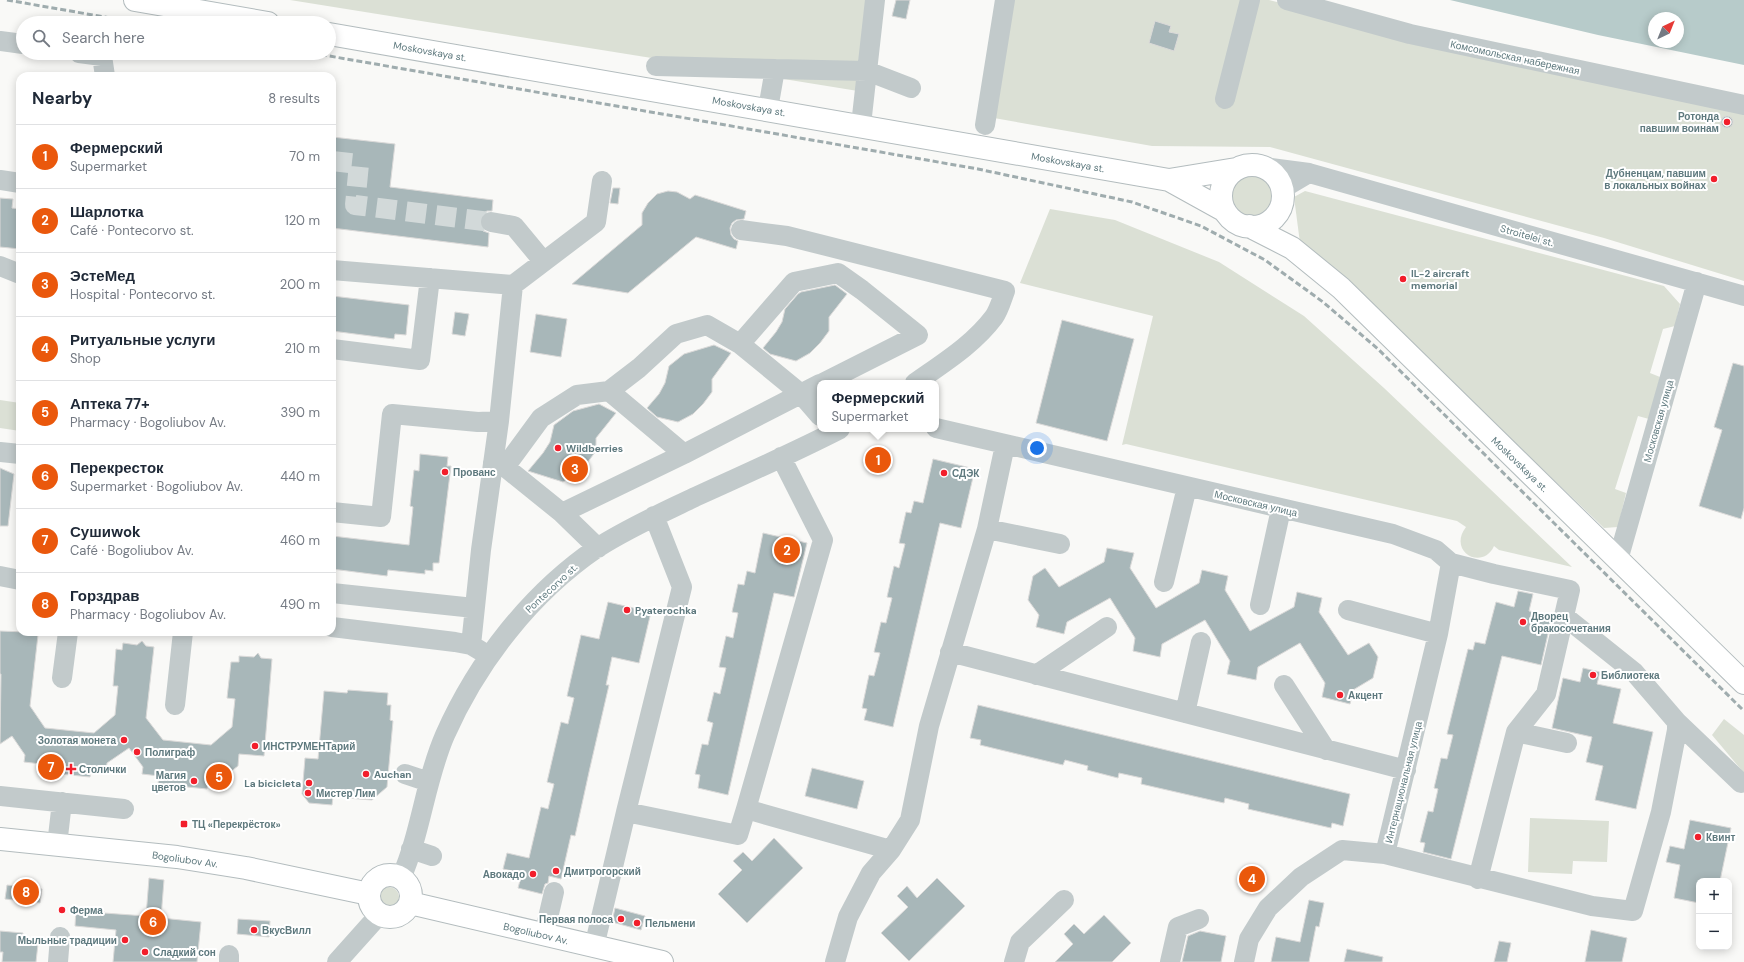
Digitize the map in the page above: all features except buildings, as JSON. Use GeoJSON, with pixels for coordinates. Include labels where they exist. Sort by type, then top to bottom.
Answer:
{"type":"FeatureCollection","features":[{"type":"Feature","properties":{"kind":"main road"},"geometry":{"type":"LineString","coordinates":[[134,0],[227,16]]}},
{"type":"Feature","properties":{"kind":"main road","name":"Moskovskaya st."},"geometry":{"type":"LineString","coordinates":[[336,35],[861,125],[1169,180]]}},
{"type":"Feature","properties":{"kind":"main road"},"geometry":{"type":"LineString","coordinates":[[1169,180],[1236,169],[1245,165],[1264,167],[1272,172],[1279,180],[1281,198],[1292,248]]}},
{"type":"Feature","properties":{"kind":"main road"},"geometry":{"type":"LineString","coordinates":[[1236,169],[1223,183],[1221,192],[1225,211],[1231,219],[1240,224],[1259,226],[1268,222],[1275,216],[1281,198]]}},
{"type":"Feature","properties":{"kind":"main road"},"geometry":{"type":"LineString","coordinates":[[1169,180],[1225,211]]}},
{"type":"Feature","properties":{"kind":"main road","name":"Moskovskaya st."},"geometry":{"type":"LineString","coordinates":[[1249,226],[1292,248],[1341,288],[1744,683]]}},
{"type":"Feature","properties":{"kind":"main road","name":"Bogoliubov Av."},"geometry":{"type":"LineString","coordinates":[[0,839],[184,858],[246,868],[369,894]]}},
{"type":"Feature","properties":{"kind":"main road"},"geometry":{"type":"LineString","coordinates":[[387,875],[400,878],[410,889],[410,904],[400,915],[386,918],[379,915],[371,906],[369,894],[375,881],[380,877],[387,875]]}},
{"type":"Feature","properties":{"kind":"main road","name":"Bogoliubov Av."},"geometry":{"type":"LineString","coordinates":[[410,904],[662,962]]}},
{"type":"Feature","properties":{"kind":"street"},"geometry":{"type":"LineString","coordinates":[[861,125],[868,71],[874,0]]}},
{"type":"Feature","properties":{"kind":"street"},"geometry":{"type":"LineString","coordinates":[[985,125],[1005,0]]}},
{"type":"Feature","properties":{"kind":"street"},"geometry":{"type":"LineString","coordinates":[[1226,99],[1250,0]]}},
{"type":"Feature","properties":{"kind":"street","name":"Комсомольская набережная"},"geometry":{"type":"LineString","coordinates":[[1287,0],[1410,34],[1744,105]]}},
{"type":"Feature","properties":{"kind":"street"},"geometry":{"type":"LineString","coordinates":[[0,41],[16,43]]}},
{"type":"Feature","properties":{"kind":"street"},"geometry":{"type":"LineString","coordinates":[[103,60],[104,72]]}},
{"type":"Feature","properties":{"kind":"street"},"geometry":{"type":"LineString","coordinates":[[656,66],[868,71],[911,88]]}},
{"type":"Feature","properties":{"kind":"street"},"geometry":{"type":"LineString","coordinates":[[768,109],[775,69]]}},
{"type":"Feature","properties":{"kind":"street","name":"Stroitelei st."},"geometry":{"type":"LineString","coordinates":[[1264,167],[1309,173],[1744,296]]}},
{"type":"Feature","properties":{"kind":"street"},"geometry":{"type":"LineString","coordinates":[[1281,198],[1309,173]]}},
{"type":"Feature","properties":{"kind":"street"},"geometry":{"type":"LineString","coordinates":[[0,180],[16,182]]}},
{"type":"Feature","properties":{"kind":"street"},"geometry":{"type":"LineString","coordinates":[[336,270],[512,285],[596,222],[602,181]]}},
{"type":"Feature","properties":{"kind":"street"},"geometry":{"type":"LineString","coordinates":[[491,222],[514,226],[543,262]]}},
{"type":"Feature","properties":{"kind":"street"},"geometry":{"type":"LineString","coordinates":[[741,230],[787,236],[1005,291],[995,316],[978,334],[958,353],[919,380]]}},
{"type":"Feature","properties":{"kind":"street"},"geometry":{"type":"LineString","coordinates":[[0,266],[16,272]]}},
{"type":"Feature","properties":{"kind":"street"},"geometry":{"type":"LineString","coordinates":[[740,344],[794,282],[838,274],[862,290],[918,335],[829,380]]}},
{"type":"Feature","properties":{"kind":"street"},"geometry":{"type":"LineString","coordinates":[[336,350],[420,360],[430,278]]}},
{"type":"Feature","properties":{"kind":"street","name":"Московская улица"},"geometry":{"type":"LineString","coordinates":[[1618,560],[1697,282]]}},
{"type":"Feature","properties":{"kind":"street"},"geometry":{"type":"LineString","coordinates":[[471,645],[474,608],[499,465],[499,421],[512,285]]}},
{"type":"Feature","properties":{"kind":"street"},"geometry":{"type":"LineString","coordinates":[[499,465],[541,418],[577,395],[609,391],[639,368],[676,334],[707,325],[740,344],[801,394],[817,413]]}},
{"type":"Feature","properties":{"kind":"street"},"geometry":{"type":"LineString","coordinates":[[562,513],[684,454],[817,386]]}},
{"type":"Feature","properties":{"kind":"street"},"geometry":{"type":"LineString","coordinates":[[609,391],[684,454]]}},
{"type":"Feature","properties":{"kind":"street"},"geometry":{"type":"LineString","coordinates":[[336,512],[381,517],[392,414],[478,422],[499,421]]}},
{"type":"Feature","properties":{"kind":"street","name":"Московская улица"},"geometry":{"type":"LineString","coordinates":[[939,429],[1393,534],[1436,550],[1451,563],[1494,574],[1570,590],[1564,616]]}},
{"type":"Feature","properties":{"kind":"street","name":"Pontecorvo st."},"geometry":{"type":"LineString","coordinates":[[400,878],[411,849],[429,782],[445,735],[469,688],[490,657],[530,606],[575,564],[626,531],[654,516],[832,432]]}},
{"type":"Feature","properties":{"kind":"street"},"geometry":{"type":"LineString","coordinates":[[835,962],[848,917],[871,873],[890,850],[910,820],[929,726],[987,529],[1006,445]]}},
{"type":"Feature","properties":{"kind":"street"},"geometry":{"type":"LineString","coordinates":[[0,452],[16,454]]}},
{"type":"Feature","properties":{"kind":"street"},"geometry":{"type":"LineString","coordinates":[[626,812],[738,835],[823,540],[781,457]]}},
{"type":"Feature","properties":{"kind":"street"},"geometry":{"type":"LineString","coordinates":[[499,465],[562,513],[598,548]]}},
{"type":"Feature","properties":{"kind":"street"},"geometry":{"type":"LineString","coordinates":[[1164,582],[1187,487]]}},
{"type":"Feature","properties":{"kind":"street"},"geometry":{"type":"LineString","coordinates":[[1260,605],[1282,508]]}},
{"type":"Feature","properties":{"kind":"street"},"geometry":{"type":"LineString","coordinates":[[594,947],[682,587],[654,516]]}},
{"type":"Feature","properties":{"kind":"street"},"geometry":{"type":"LineString","coordinates":[[987,529],[1060,544]]}},
{"type":"Feature","properties":{"kind":"street","name":"Интернациональная улица"},"geometry":{"type":"LineString","coordinates":[[1244,962],[1249,939],[1268,908],[1302,877],[1342,850],[1385,854],[1438,634],[1451,563]]}},
{"type":"Feature","properties":{"kind":"street"},"geometry":{"type":"LineString","coordinates":[[0,576],[16,579]]}},
{"type":"Feature","properties":{"kind":"street"},"geometry":{"type":"LineString","coordinates":[[336,593],[474,608]]}},
{"type":"Feature","properties":{"kind":"street"},"geometry":{"type":"LineString","coordinates":[[1348,610],[1438,634]]}},
{"type":"Feature","properties":{"kind":"street"},"geometry":{"type":"LineString","coordinates":[[1478,879],[1516,732],[1546,694],[1564,616],[1634,672],[1677,722],[1741,783]]}},
{"type":"Feature","properties":{"kind":"street"},"geometry":{"type":"LineString","coordinates":[[1036,675],[1107,626]]}},
{"type":"Feature","properties":{"kind":"street"},"geometry":{"type":"LineString","coordinates":[[336,628],[471,645],[490,657]]}},
{"type":"Feature","properties":{"kind":"street"},"geometry":{"type":"LineString","coordinates":[[62,678],[67,636]]}},
{"type":"Feature","properties":{"kind":"street"},"geometry":{"type":"LineString","coordinates":[[176,705],[183,636]]}},
{"type":"Feature","properties":{"kind":"street"},"geometry":{"type":"LineString","coordinates":[[1184,713],[1201,642]]}},
{"type":"Feature","properties":{"kind":"street"},"geometry":{"type":"LineString","coordinates":[[950,652],[1406,770]]}},
{"type":"Feature","properties":{"kind":"street"},"geometry":{"type":"LineString","coordinates":[[1284,685],[1326,750]]}},
{"type":"Feature","properties":{"kind":"street"},"geometry":{"type":"LineString","coordinates":[[1385,854],[1478,879],[1592,906],[1633,910],[1661,812],[1677,730],[1677,722]]}},
{"type":"Feature","properties":{"kind":"street"},"geometry":{"type":"LineString","coordinates":[[1516,732],[1567,743]]}},
{"type":"Feature","properties":{"kind":"street"},"geometry":{"type":"LineString","coordinates":[[405,774],[429,782]]}},
{"type":"Feature","properties":{"kind":"street"},"geometry":{"type":"LineString","coordinates":[[0,796],[124,809]]}},
{"type":"Feature","properties":{"kind":"street"},"geometry":{"type":"LineString","coordinates":[[57,845],[62,802]]}},
{"type":"Feature","properties":{"kind":"street"},"geometry":{"type":"LineString","coordinates":[[746,809],[890,850]]}},
{"type":"Feature","properties":{"kind":"street"},"geometry":{"type":"LineString","coordinates":[[411,849],[432,856]]}},
{"type":"Feature","properties":{"kind":"street"},"geometry":{"type":"LineString","coordinates":[[544,935],[554,892]]}},
{"type":"Feature","properties":{"kind":"street"},"geometry":{"type":"LineString","coordinates":[[1014,962],[1020,942],[1064,900]]}},
{"type":"Feature","properties":{"kind":"street"},"geometry":{"type":"LineString","coordinates":[[337,962],[379,915]]}},
{"type":"Feature","properties":{"kind":"street"},"geometry":{"type":"LineString","coordinates":[[1170,962],[1178,927],[1199,919]]}},
{"type":"Feature","properties":{"kind":"street"},"geometry":{"type":"LineString","coordinates":[[58,962],[60,937]]}},
{"type":"Feature","properties":{"kind":"shaded area"},"geometry":{"type":"Polygon","coordinates":[[[290,0],[867,0],[858,91],[290,0]]]}},
{"type":"Feature","properties":{"kind":"shaded area"},"geometry":{"type":"Polygon","coordinates":[[[1011,0],[1269,0],[1352,21],[1744,109],[1744,281],[1604,238],[1270,147],[1152,146],[994,118],[1011,0]]]}},
{"type":"Feature","properties":{"kind":"shaded area"},"geometry":{"type":"Polygon","coordinates":[[[1450,0],[1744,0],[1744,65],[1661,48],[1684,48],[1684,12],[1648,12],[1648,45],[1450,0]]]}},
{"type":"Feature","properties":{"kind":"shaded area"},"geometry":{"type":"Polygon","coordinates":[[[1248,174],[1256,174],[1261,175],[1268,180],[1273,187],[1273,205],[1268,212],[1261,217],[1248,218],[1240,215],[1233,208],[1230,200],[1230,192],[1233,184],[1240,177],[1248,174]]]}},
{"type":"Feature","properties":{"kind":"shaded area"},"geometry":{"type":"Polygon","coordinates":[[[1305,191],[1664,286],[1680,304],[1675,326],[1663,329],[1650,373],[1660,377],[1649,419],[1638,416],[1615,489],[1626,493],[1618,527],[1604,528],[1346,281],[1300,243],[1294,197],[1305,191]]]}},
{"type":"Feature","properties":{"kind":"shaded area"},"geometry":{"type":"Polygon","coordinates":[[[1050,209],[1115,220],[1219,262],[1304,316],[1384,388],[1572,567],[1499,550],[1494,546],[1489,553],[1482,557],[1475,558],[1464,551],[1461,544],[1461,536],[1466,527],[1457,521],[1126,444],[1122,445],[1153,316],[1020,283],[1050,209]]]}},
{"type":"Feature","properties":{"kind":"shaded area"},"geometry":{"type":"Polygon","coordinates":[[[0,400],[16,402],[16,430],[0,428],[0,400]]]}},
{"type":"Feature","properties":{"kind":"shaded area"},"geometry":{"type":"Polygon","coordinates":[[[1724,719],[1744,735],[1744,773],[1712,735],[1724,719]]]}},
{"type":"Feature","properties":{"kind":"shaded area"},"geometry":{"type":"Polygon","coordinates":[[[1530,818],[1609,821],[1607,862],[1573,861],[1572,874],[1528,872],[1530,818]]]}},
{"type":"Feature","properties":{"kind":"shaded area"},"geometry":{"type":"Polygon","coordinates":[[[389,887],[396,890],[399,897],[396,904],[389,907],[382,904],[379,897],[382,890],[389,887]]]}},
{"type":"Feature","properties":{"kind":"tunnel"},"geometry":{"type":"LineString","coordinates":[[336,161],[359,164],[355,205],[491,222]]}},
{"type":"Feature","properties":{"kind":"railway"},"geometry":{"type":"LineString","coordinates":[[7,0],[99,16]]}},
{"type":"Feature","properties":{"kind":"railway"},"geometry":{"type":"LineString","coordinates":[[336,57],[978,169],[1132,202],[1201,226],[1265,260],[1323,302],[1378,349],[1744,711]]}},
{"type":"Feature","properties":{"kind":"place","name":"Ротонда павшим воинам"},"geometry":{"type":"Point","coordinates":[1727,122]}},
{"type":"Feature","properties":{"kind":"place","name":"Дубненцам, павшим в локальных войнах"},"geometry":{"type":"Point","coordinates":[1714,179]}},
{"type":"Feature","properties":{"kind":"place","name":"IL-2 aircraft memorial"},"geometry":{"type":"Point","coordinates":[1403,279]}},
{"type":"Feature","properties":{"kind":"place","name":"Wildberries"},"geometry":{"type":"Point","coordinates":[558,448]}},
{"type":"Feature","properties":{"kind":"place","name":"Фермерский"},"geometry":{"type":"Point","coordinates":[878,460]}},
{"type":"Feature","properties":{"kind":"place","name":"ЭстеМед"},"geometry":{"type":"Point","coordinates":[575,469]}},
{"type":"Feature","properties":{"kind":"place","name":"Прованс"},"geometry":{"type":"Point","coordinates":[445,472]}},
{"type":"Feature","properties":{"kind":"place","name":"СДЭК"},"geometry":{"type":"Point","coordinates":[944,473]}},
{"type":"Feature","properties":{"kind":"place","name":"Шарлотка"},"geometry":{"type":"Point","coordinates":[787,550]}},
{"type":"Feature","properties":{"kind":"place","name":"Pyaterochka"},"geometry":{"type":"Point","coordinates":[627,610]}},
{"type":"Feature","properties":{"kind":"place","name":"Дворец бракосочетания"},"geometry":{"type":"Point","coordinates":[1523,622]}},
{"type":"Feature","properties":{"kind":"place","name":"Библиотека"},"geometry":{"type":"Point","coordinates":[1593,675]}},
{"type":"Feature","properties":{"kind":"place","name":"Акцент"},"geometry":{"type":"Point","coordinates":[1340,695]}},
{"type":"Feature","properties":{"kind":"place","name":"Золотая монета"},"geometry":{"type":"Point","coordinates":[124,740]}},
{"type":"Feature","properties":{"kind":"place","name":"ИНСТРУМЕНТарий"},"geometry":{"type":"Point","coordinates":[255,746]}},
{"type":"Feature","properties":{"kind":"place","name":"Полиграф"},"geometry":{"type":"Point","coordinates":[137,752]}},
{"type":"Feature","properties":{"kind":"place","name":"Сушиwok"},"geometry":{"type":"Point","coordinates":[51,767]}},
{"type":"Feature","properties":{"kind":"place","name":"Столички"},"geometry":{"type":"Point","coordinates":[71,769]}},
{"type":"Feature","properties":{"kind":"place","name":"Auchan"},"geometry":{"type":"Point","coordinates":[366,774]}},
{"type":"Feature","properties":{"kind":"place","name":"Аптека 77+"},"geometry":{"type":"Point","coordinates":[219,777]}},
{"type":"Feature","properties":{"kind":"place","name":"Магия цветов"},"geometry":{"type":"Point","coordinates":[194,781]}},
{"type":"Feature","properties":{"kind":"place","name":"La bicicleta"},"geometry":{"type":"Point","coordinates":[309,783]}},
{"type":"Feature","properties":{"kind":"place","name":"Мистер Лим"},"geometry":{"type":"Point","coordinates":[308,793]}},
{"type":"Feature","properties":{"kind":"place","name":"ТЦ «Перекрёсток»"},"geometry":{"type":"Point","coordinates":[184,824]}},
{"type":"Feature","properties":{"kind":"place","name":"Квинт"},"geometry":{"type":"Point","coordinates":[1698,837]}},
{"type":"Feature","properties":{"kind":"place","name":"Дмитрогорский"},"geometry":{"type":"Point","coordinates":[556,871]}},
{"type":"Feature","properties":{"kind":"place","name":"Авокадо"},"geometry":{"type":"Point","coordinates":[533,874]}},
{"type":"Feature","properties":{"kind":"place","name":"Ритуальные услуги"},"geometry":{"type":"Point","coordinates":[1252,879]}},
{"type":"Feature","properties":{"kind":"place","name":"Горздрав"},"geometry":{"type":"Point","coordinates":[26,892]}},
{"type":"Feature","properties":{"kind":"place","name":"Ферма"},"geometry":{"type":"Point","coordinates":[62,910]}},
{"type":"Feature","properties":{"kind":"place","name":"Первая полоса"},"geometry":{"type":"Point","coordinates":[621,919]}},
{"type":"Feature","properties":{"kind":"place","name":"Перекресток"},"geometry":{"type":"Point","coordinates":[153,922]}},
{"type":"Feature","properties":{"kind":"place","name":"Пельмени"},"geometry":{"type":"Point","coordinates":[637,923]}},
{"type":"Feature","properties":{"kind":"place","name":"ВкусВилл"},"geometry":{"type":"Point","coordinates":[254,930]}},
{"type":"Feature","properties":{"kind":"place","name":"Мыльные традиции"},"geometry":{"type":"Point","coordinates":[125,940]}},
{"type":"Feature","properties":{"kind":"place","name":"Сладкий сон"},"geometry":{"type":"Point","coordinates":[145,952]}}]}
